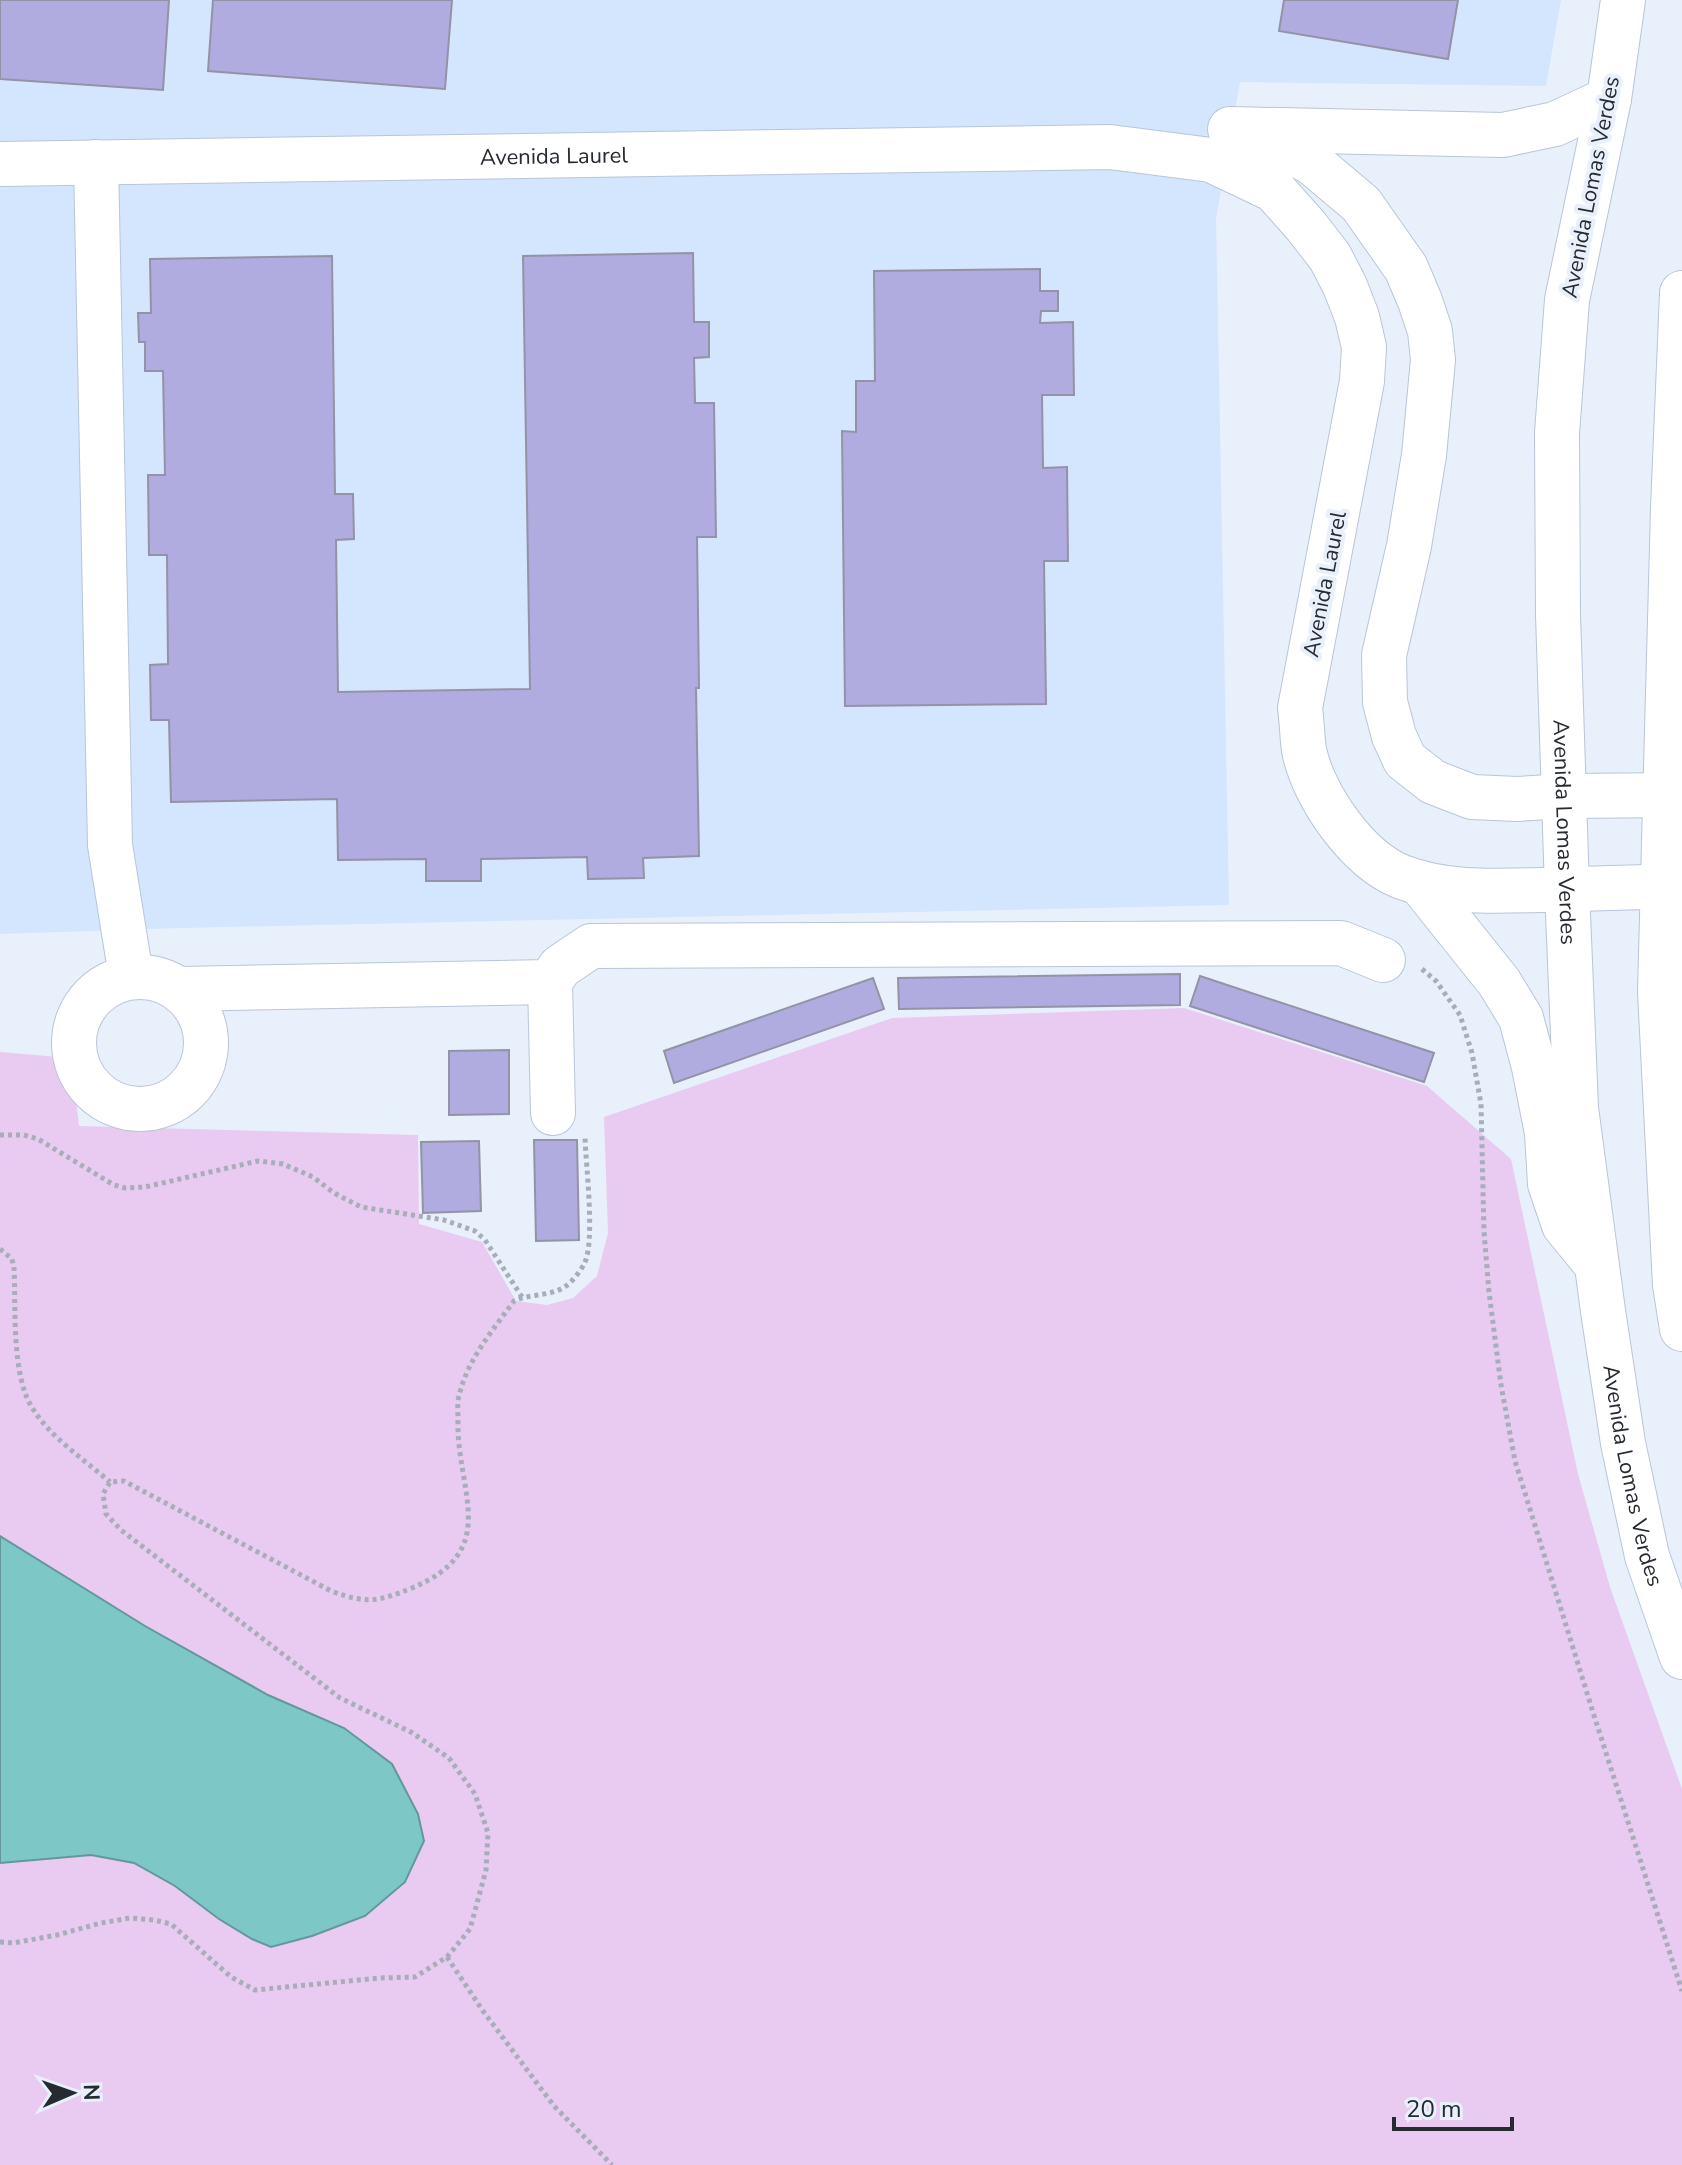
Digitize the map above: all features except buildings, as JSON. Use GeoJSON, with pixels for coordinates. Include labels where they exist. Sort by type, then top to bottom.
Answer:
{"type":"FeatureCollection","features":[{"type":"Feature","properties":{"kind":"main road","name":"Avenida Lomas Verdes"},"geometry":{"type":"LineString","coordinates":[[1623,0],[1609,99],[1567,300],[1557,433],[1558,615],[1567,889],[1576,1108],[1596,1265],[1623,1443],[1647,1556],[1682,1657]]}},
{"type":"Feature","properties":{"kind":"main road"},"geometry":{"type":"LineString","coordinates":[[1230,129],[1503,135],[1555,124],[1609,99]]}},
{"type":"Feature","properties":{"kind":"main road","name":"Avenida Laurel"},"geometry":{"type":"LineString","coordinates":[[1110,147],[1153,131],[1230,129],[1269,141],[1311,162],[1361,204],[1406,268],[1430,331],[1433,360],[1424,455],[1409,546],[1384,655],[1385,702],[1394,736],[1405,760],[1433,782],[1472,797],[1517,799],[1674,795]]}},
{"type":"Feature","properties":{"kind":"main road","name":"Avenida Laurel"},"geometry":{"type":"LineString","coordinates":[[0,164],[1110,147],[1211,160],[1274,190],[1306,226],[1330,257],[1345,286],[1364,347],[1362,381],[1300,708],[1305,752],[1315,783],[1339,825],[1366,856],[1401,877],[1440,888],[1487,891],[1672,886]]}},
{"type":"Feature","properties":{"kind":"main road"},"geometry":{"type":"LineString","coordinates":[[96,162],[110,845],[131,976]]}},
{"type":"Feature","properties":{"kind":"main road"},"geometry":{"type":"LineString","coordinates":[[1682,293],[1673,508],[1672,886],[1660,992],[1675,1285],[1682,1329]]}},
{"type":"Feature","properties":{"kind":"main road"},"geometry":{"type":"LineString","coordinates":[[1419,882],[1499,982],[1521,1018],[1547,1133],[1550,1184],[1564,1225],[1596,1265]]}},
{"type":"Feature","properties":{"kind":"main road"},"geometry":{"type":"LineString","coordinates":[[553,1113],[550,982],[560,967],[591,946],[1341,943],[1383,960]]}},
{"type":"Feature","properties":{"kind":"main road"},"geometry":{"type":"LineString","coordinates":[[131,976],[157,977],[180,989],[197,1008],[206,1033],[205,1059],[193,1083],[174,1100],[149,1109],[124,1108],[100,1096],[83,1077],[74,1052],[75,1026],[86,1002],[106,985],[131,976]]}},
{"type":"Feature","properties":{"kind":"main road"},"geometry":{"type":"LineString","coordinates":[[180,989],[550,982]]}},
{"type":"Feature","properties":{"kind":"main road"},"geometry":{"type":"LineString","coordinates":[[1663,1043],[1682,990]]}},
{"type":"Feature","properties":{"kind":"path"},"geometry":{"type":"LineString","coordinates":[[1383,960],[1419,967],[1436,981],[1460,1015],[1472,1053],[1481,1104],[1484,1232],[1489,1292],[1515,1461],[1682,1991]]}},
{"type":"Feature","properties":{"kind":"path"},"geometry":{"type":"LineString","coordinates":[[0,1249],[12,1259],[14,1267],[19,1373],[32,1408],[50,1430],[110,1482],[124,1481],[331,1591],[358,1601],[388,1598],[425,1582],[451,1564],[465,1545],[470,1524],[457,1435],[458,1397],[468,1369],[514,1301],[522,1297],[551,1294],[569,1284],[585,1261],[590,1240],[584,1110],[553,1113]]}},
{"type":"Feature","properties":{"kind":"path"},"geometry":{"type":"LineString","coordinates":[[0,1135],[24,1135],[38,1139],[114,1185],[125,1188],[145,1187],[258,1161],[283,1164],[313,1177],[334,1193],[361,1207],[444,1220],[475,1231],[485,1240],[522,1297]]}},
{"type":"Feature","properties":{"kind":"path"},"geometry":{"type":"LineString","coordinates":[[0,1942],[13,1943],[57,1935],[130,1918],[154,1920],[171,1924],[231,1977],[255,1990],[415,1977],[447,1957],[470,1929],[486,1870],[488,1833],[475,1794],[449,1758],[411,1732],[340,1698],[121,1530],[106,1514],[103,1494],[110,1482]]}},
{"type":"Feature","properties":{"kind":"path"},"geometry":{"type":"LineString","coordinates":[[447,1957],[554,2106],[612,2165]]}},
{"type":"Feature","properties":{"kind":"shaded area"},"geometry":{"type":"Polygon","coordinates":[[[0,0],[1561,0],[1546,86],[1240,82],[1216,219],[1229,905],[0,934],[0,0]]]}},
{"type":"Feature","properties":{"kind":"shaded area"},"geometry":{"type":"Polygon","coordinates":[[[1184,1008],[1427,1086],[1511,1159],[1578,1474],[1610,1587],[1682,1789],[1682,2165],[0,2165],[0,1052],[71,1058],[79,1126],[418,1135],[419,1224],[482,1242],[516,1301],[547,1305],[573,1298],[597,1276],[608,1233],[604,1117],[892,1018],[1184,1008]]]}},
{"type":"Feature","properties":{"kind":"shaded area"},"geometry":{"type":"Polygon","coordinates":[[[0,1536],[145,1626],[268,1695],[344,1728],[392,1764],[418,1814],[424,1841],[405,1882],[365,1916],[271,1947],[219,1919],[175,1886],[134,1863],[91,1855],[0,1863],[0,1536]]]}}]}
